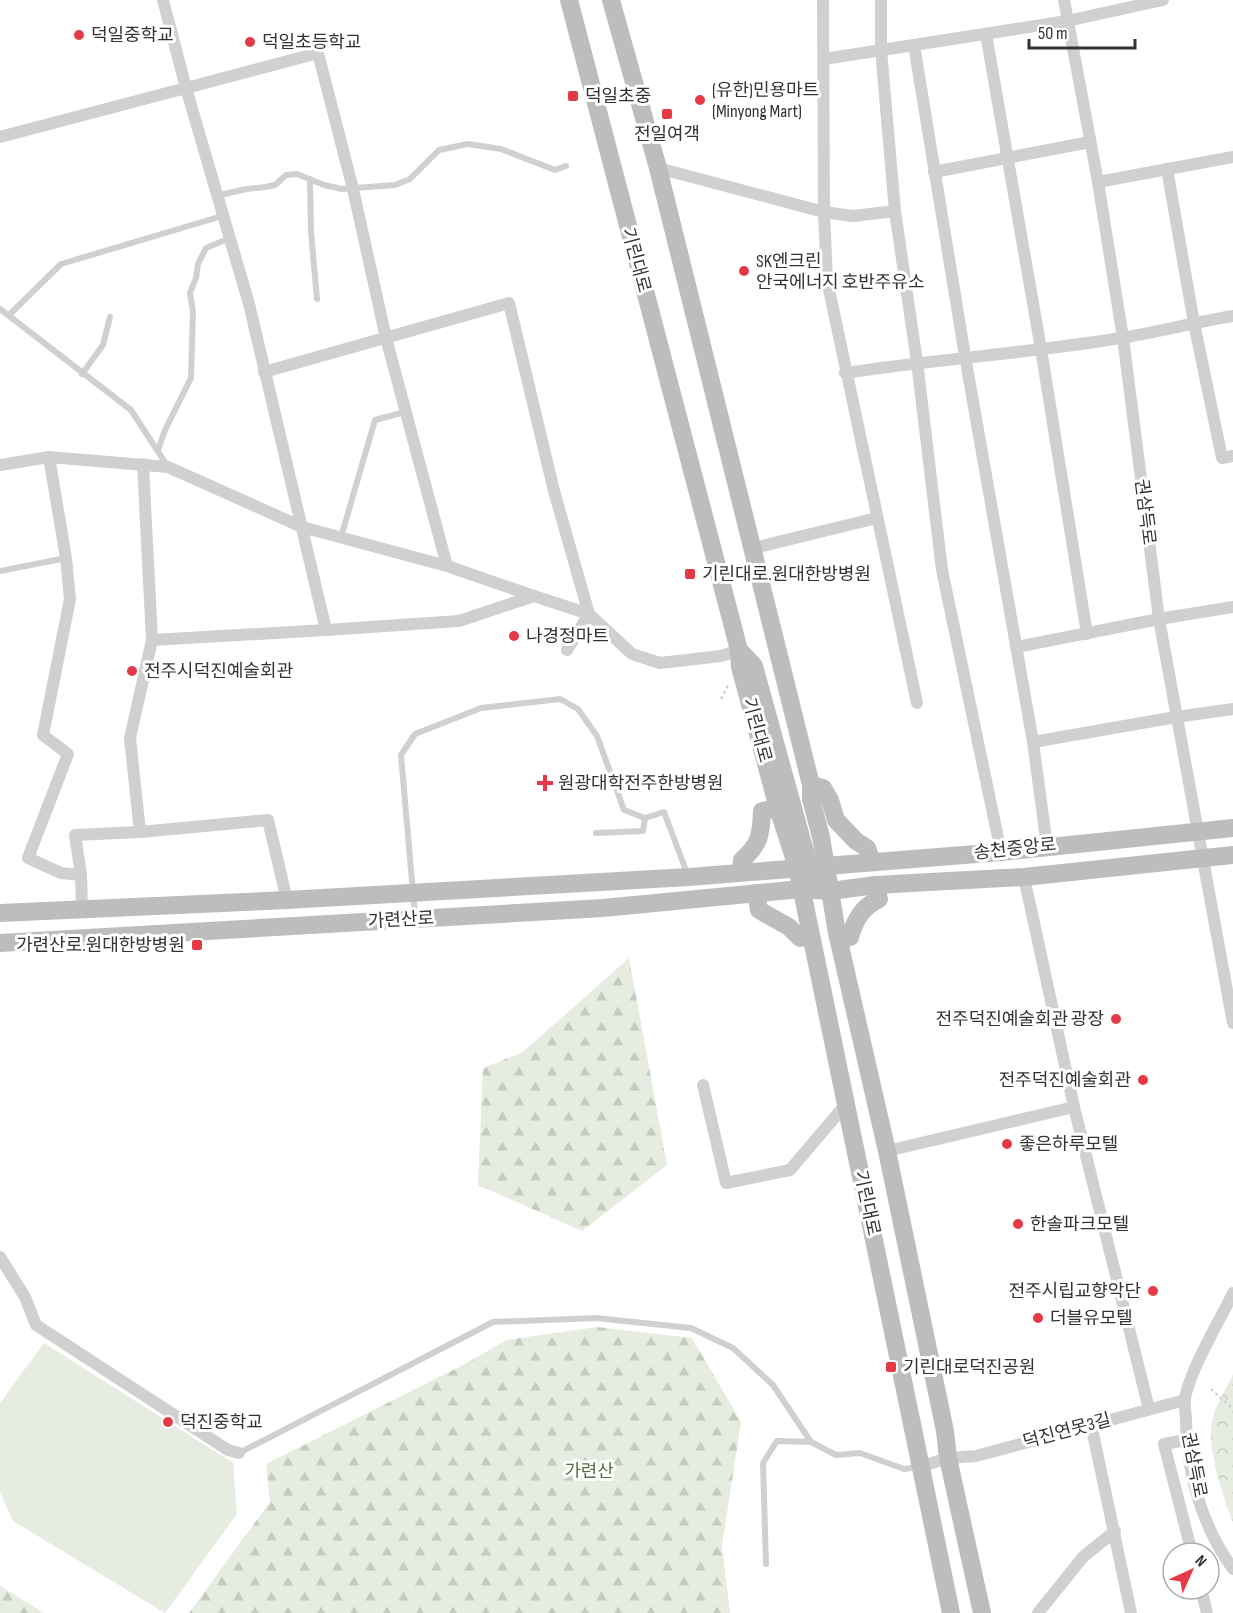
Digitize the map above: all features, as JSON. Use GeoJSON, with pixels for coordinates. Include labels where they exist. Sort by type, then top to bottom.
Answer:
{"type":"FeatureCollection","features":[{"type":"Feature","properties":{"kind":"street"},"geometry":{"type":"LineString","coordinates":[[163,0],[216,196],[249,304],[326,630]]}},
{"type":"Feature","properties":{"kind":"street","name":"기린대로"},"geometry":{"type":"LineString","coordinates":[[569,0],[778,808],[818,874],[839,940],[887,1151],[945,1431],[948,1458],[982,1613]]}},
{"type":"Feature","properties":{"kind":"street","name":"기린대로"},"geometry":{"type":"LineString","coordinates":[[610,0],[658,168],[811,785],[811,800],[821,837],[818,874],[801,889],[951,1613]]}},
{"type":"Feature","properties":{"kind":"street"},"geometry":{"type":"LineString","coordinates":[[823,0],[824,213],[827,280],[916,703]]}},
{"type":"Feature","properties":{"kind":"street"},"geometry":{"type":"LineString","coordinates":[[881,0],[881,50],[895,211],[917,362],[942,570],[1001,852]]}},
{"type":"Feature","properties":{"kind":"street","name":"권삼득로"},"geometry":{"type":"LineString","coordinates":[[1064,0],[1098,182],[1123,338],[1159,619],[1233,1023]]}},
{"type":"Feature","properties":{"kind":"street"},"geometry":{"type":"LineString","coordinates":[[824,59],[1067,21],[1163,0]]}},
{"type":"Feature","properties":{"kind":"street"},"geometry":{"type":"LineString","coordinates":[[986,34],[1087,634]]}},
{"type":"Feature","properties":{"kind":"street"},"geometry":{"type":"LineString","coordinates":[[914,45],[965,356],[1033,742],[1047,846]]}},
{"type":"Feature","properties":{"kind":"street"},"geometry":{"type":"LineString","coordinates":[[0,137],[318,53],[386,338],[447,566]]}},
{"type":"Feature","properties":{"kind":"street"},"geometry":{"type":"LineString","coordinates":[[934,172],[1090,142]]}},
{"type":"Feature","properties":{"kind":"street"},"geometry":{"type":"LineString","coordinates":[[1098,182],[1233,157]]}},
{"type":"Feature","properties":{"kind":"street"},"geometry":{"type":"LineString","coordinates":[[658,168],[824,213],[853,216],[895,211]]}},
{"type":"Feature","properties":{"kind":"street"},"geometry":{"type":"LineString","coordinates":[[1167,169],[1194,323],[1222,458],[1233,456]]}},
{"type":"Feature","properties":{"kind":"street"},"geometry":{"type":"LineString","coordinates":[[264,372],[509,303],[554,491],[589,614],[567,650]]}},
{"type":"Feature","properties":{"kind":"street"},"geometry":{"type":"LineString","coordinates":[[845,373],[917,362],[1041,350],[1123,338],[1233,316]]}},
{"type":"Feature","properties":{"kind":"street"},"geometry":{"type":"LineString","coordinates":[[49,457],[66,558],[70,599],[43,735],[68,754],[28,858],[61,873],[81,875]]}},
{"type":"Feature","properties":{"kind":"street"},"geometry":{"type":"LineString","coordinates":[[0,465],[49,457],[168,467],[302,527],[447,566],[589,614],[632,654],[660,663],[721,656],[738,650],[754,666],[818,874],[969,862],[979,854]]}},
{"type":"Feature","properties":{"kind":"street"},"geometry":{"type":"LineString","coordinates":[[140,832],[130,738],[152,640],[143,464]]}},
{"type":"Feature","properties":{"kind":"street"},"geometry":{"type":"LineString","coordinates":[[754,548],[877,518]]}},
{"type":"Feature","properties":{"kind":"street"},"geometry":{"type":"LineString","coordinates":[[152,640],[459,621],[534,596]]}},
{"type":"Feature","properties":{"kind":"street"},"geometry":{"type":"LineString","coordinates":[[1016,647],[1233,607]]}},
{"type":"Feature","properties":{"kind":"street"},"geometry":{"type":"LineString","coordinates":[[1033,742],[1233,709]]}},
{"type":"Feature","properties":{"kind":"street"},"geometry":{"type":"LineString","coordinates":[[811,785],[823,788],[830,800],[836,820],[856,841],[867,848],[872,862]]}},
{"type":"Feature","properties":{"kind":"street"},"geometry":{"type":"LineString","coordinates":[[741,872],[742,860],[755,848],[760,834],[762,811],[778,808]]}},
{"type":"Feature","properties":{"kind":"street"},"geometry":{"type":"LineString","coordinates":[[82,909],[81,875],[75,835],[140,832],[268,820],[287,900]]}},
{"type":"Feature","properties":{"kind":"street","name":"송천중앙로"},"geometry":{"type":"LineString","coordinates":[[801,889],[818,874],[872,862],[1001,852],[1233,828]]}},
{"type":"Feature","properties":{"kind":"street","name":"송천중앙로"},"geometry":{"type":"LineString","coordinates":[[818,874],[875,885],[1024,877],[1233,855]]}},
{"type":"Feature","properties":{"kind":"street","name":"가련산로"},"geometry":{"type":"LineString","coordinates":[[0,913],[287,900],[741,872],[818,874]]}},
{"type":"Feature","properties":{"kind":"street"},"geometry":{"type":"LineString","coordinates":[[1024,877],[1074,1107],[1149,1409]]}},
{"type":"Feature","properties":{"kind":"street"},"geometry":{"type":"LineString","coordinates":[[839,940],[850,937],[854,922],[862,910],[879,899],[875,885]]}},
{"type":"Feature","properties":{"kind":"street","name":"가련산로"},"geometry":{"type":"LineString","coordinates":[[0,943],[603,908],[801,889]]}},
{"type":"Feature","properties":{"kind":"street"},"geometry":{"type":"LineString","coordinates":[[756,893],[759,910],[789,927],[800,938],[809,936]]}},
{"type":"Feature","properties":{"kind":"street"},"geometry":{"type":"LineString","coordinates":[[703,1085],[726,1183],[790,1170],[846,1104]]}},
{"type":"Feature","properties":{"kind":"street"},"geometry":{"type":"LineString","coordinates":[[887,1151],[1074,1107]]}},
{"type":"Feature","properties":{"kind":"street"},"geometry":{"type":"LineString","coordinates":[[0,1257],[25,1297],[36,1325],[228,1450],[239,1453]]}},
{"type":"Feature","properties":{"kind":"street","name":"권삼득로"},"geometry":{"type":"LineString","coordinates":[[1233,1293],[1196,1369],[1185,1400],[1186,1440],[1201,1505],[1220,1550],[1233,1569]]}},
{"type":"Feature","properties":{"kind":"street","name":"덕진연못3길"},"geometry":{"type":"LineString","coordinates":[[948,1458],[976,1456],[1185,1400]]}},
{"type":"Feature","properties":{"kind":"street"},"geometry":{"type":"LineString","coordinates":[[1091,1424],[1131,1613]]}},
{"type":"Feature","properties":{"kind":"street"},"geometry":{"type":"LineString","coordinates":[[1186,1440],[1164,1444],[1189,1541]]}},
{"type":"Feature","properties":{"kind":"street"},"geometry":{"type":"LineString","coordinates":[[922,1466],[948,1458]]}},
{"type":"Feature","properties":{"kind":"street"},"geometry":{"type":"LineString","coordinates":[[1038,1613],[1083,1557],[1114,1531]]}},
{"type":"Feature","properties":{"kind":"lane"},"geometry":{"type":"LineString","coordinates":[[216,196],[275,185],[286,175],[297,174],[324,185],[352,189],[395,185],[410,179],[439,150],[468,144],[501,149],[555,170],[566,166]]}},
{"type":"Feature","properties":{"kind":"lane"},"geometry":{"type":"LineString","coordinates":[[310,179],[311,232],[317,299]]}},
{"type":"Feature","properties":{"kind":"lane"},"geometry":{"type":"LineString","coordinates":[[9,315],[61,264],[222,216]]}},
{"type":"Feature","properties":{"kind":"lane"},"geometry":{"type":"LineString","coordinates":[[158,450],[165,430],[191,378],[193,312],[190,293],[198,264],[206,248],[230,238]]}},
{"type":"Feature","properties":{"kind":"lane"},"geometry":{"type":"LineString","coordinates":[[0,309],[131,410],[168,467]]}},
{"type":"Feature","properties":{"kind":"lane"},"geometry":{"type":"LineString","coordinates":[[82,374],[103,345],[110,317]]}},
{"type":"Feature","properties":{"kind":"lane"},"geometry":{"type":"LineString","coordinates":[[341,537],[375,420],[405,412]]}},
{"type":"Feature","properties":{"kind":"lane"},"geometry":{"type":"LineString","coordinates":[[0,570],[66,558]]}},
{"type":"Feature","properties":{"kind":"lane"},"geometry":{"type":"LineString","coordinates":[[415,920],[401,755],[415,734],[481,708],[560,699],[578,709],[597,736],[624,810],[645,818],[664,812],[688,877]]}},
{"type":"Feature","properties":{"kind":"lane"},"geometry":{"type":"LineString","coordinates":[[596,833],[643,831],[645,818]]}},
{"type":"Feature","properties":{"kind":"lane"},"geometry":{"type":"LineString","coordinates":[[239,1453],[493,1322],[596,1318],[691,1328],[733,1348],[773,1385],[811,1442]]}},
{"type":"Feature","properties":{"kind":"lane"},"geometry":{"type":"LineString","coordinates":[[766,1564],[763,1463],[777,1441],[811,1442],[836,1455],[860,1453],[904,1469],[922,1466]]}},
{"type":"Feature","properties":{"kind":"path"},"geometry":{"type":"LineString","coordinates":[[721,699],[728,684]]}},
{"type":"Feature","properties":{"kind":"path"},"geometry":{"type":"LineString","coordinates":[[1211,1389],[1233,1409]]}},
{"type":"Feature","properties":{"kind":"green space"},"geometry":{"type":"Polygon","coordinates":[[[629,958],[667,1165],[582,1231],[478,1185],[483,1068],[523,1052],[629,958]]]}},
{"type":"Feature","properties":{"kind":"green space","name":"가련산"},"geometry":{"type":"Polygon","coordinates":[[[597,1327],[692,1338],[741,1422],[722,1546],[730,1613],[189,1613],[270,1502],[266,1464],[463,1365],[507,1340],[597,1327]]]}},
{"type":"Feature","properties":{"kind":"green space"},"geometry":{"type":"Polygon","coordinates":[[[44,1343],[233,1463],[237,1514],[165,1613],[13,1521],[0,1492],[0,1403],[44,1343]]]}},
{"type":"Feature","properties":{"kind":"green space"},"geometry":{"type":"Polygon","coordinates":[[[1233,1374],[1233,1523],[1216,1470],[1211,1429],[1215,1412],[1233,1374]]]}},
{"type":"Feature","properties":{"kind":"green space"},"geometry":{"type":"Polygon","coordinates":[[[0,1586],[44,1613],[0,1613],[0,1586]]]}},
{"type":"Feature","properties":{"kind":"place","name":"덕일중학교"},"geometry":{"type":"Point","coordinates":[79,35]}},
{"type":"Feature","properties":{"kind":"place","name":"덕일초등학교"},"geometry":{"type":"Point","coordinates":[250,42]}},
{"type":"Feature","properties":{"kind":"place","name":"덕일초중"},"geometry":{"type":"Point","coordinates":[573,96]}},
{"type":"Feature","properties":{"kind":"place","name":"(유한)민용마트 (Minyong Mart)"},"geometry":{"type":"Point","coordinates":[700,100]}},
{"type":"Feature","properties":{"kind":"place","name":"전일여객"},"geometry":{"type":"Point","coordinates":[667,114]}},
{"type":"Feature","properties":{"kind":"place","name":"SK엔크린 안국에너지 호반주유소"},"geometry":{"type":"Point","coordinates":[744,271]}},
{"type":"Feature","properties":{"kind":"place","name":"기린대로.원대한방병원"},"geometry":{"type":"Point","coordinates":[690,574]}},
{"type":"Feature","properties":{"kind":"place","name":"나경정마트"},"geometry":{"type":"Point","coordinates":[514,636]}},
{"type":"Feature","properties":{"kind":"place","name":"전주시덕진예술회관"},"geometry":{"type":"Point","coordinates":[132,671]}},
{"type":"Feature","properties":{"kind":"place","name":"원광대학전주한방병원"},"geometry":{"type":"Point","coordinates":[545,783]}},
{"type":"Feature","properties":{"kind":"place","name":"가련산로.원대한방병원"},"geometry":{"type":"Point","coordinates":[197,945]}},
{"type":"Feature","properties":{"kind":"place","name":"전주덕진예술회관 광장"},"geometry":{"type":"Point","coordinates":[1116,1019]}},
{"type":"Feature","properties":{"kind":"place","name":"전주덕진예술회관"},"geometry":{"type":"Point","coordinates":[1143,1080]}},
{"type":"Feature","properties":{"kind":"place","name":"좋은하루모텔"},"geometry":{"type":"Point","coordinates":[1007,1144]}},
{"type":"Feature","properties":{"kind":"place","name":"한솔파크모텔"},"geometry":{"type":"Point","coordinates":[1018,1224]}},
{"type":"Feature","properties":{"kind":"place","name":"전주시립교향악단"},"geometry":{"type":"Point","coordinates":[1153,1291]}},
{"type":"Feature","properties":{"kind":"place","name":"더블유모텔"},"geometry":{"type":"Point","coordinates":[1038,1318]}},
{"type":"Feature","properties":{"kind":"place","name":"기린대로덕진공원"},"geometry":{"type":"Point","coordinates":[891,1367]}},
{"type":"Feature","properties":{"kind":"place","name":"덕진중학교"},"geometry":{"type":"Point","coordinates":[168,1422]}}]}
